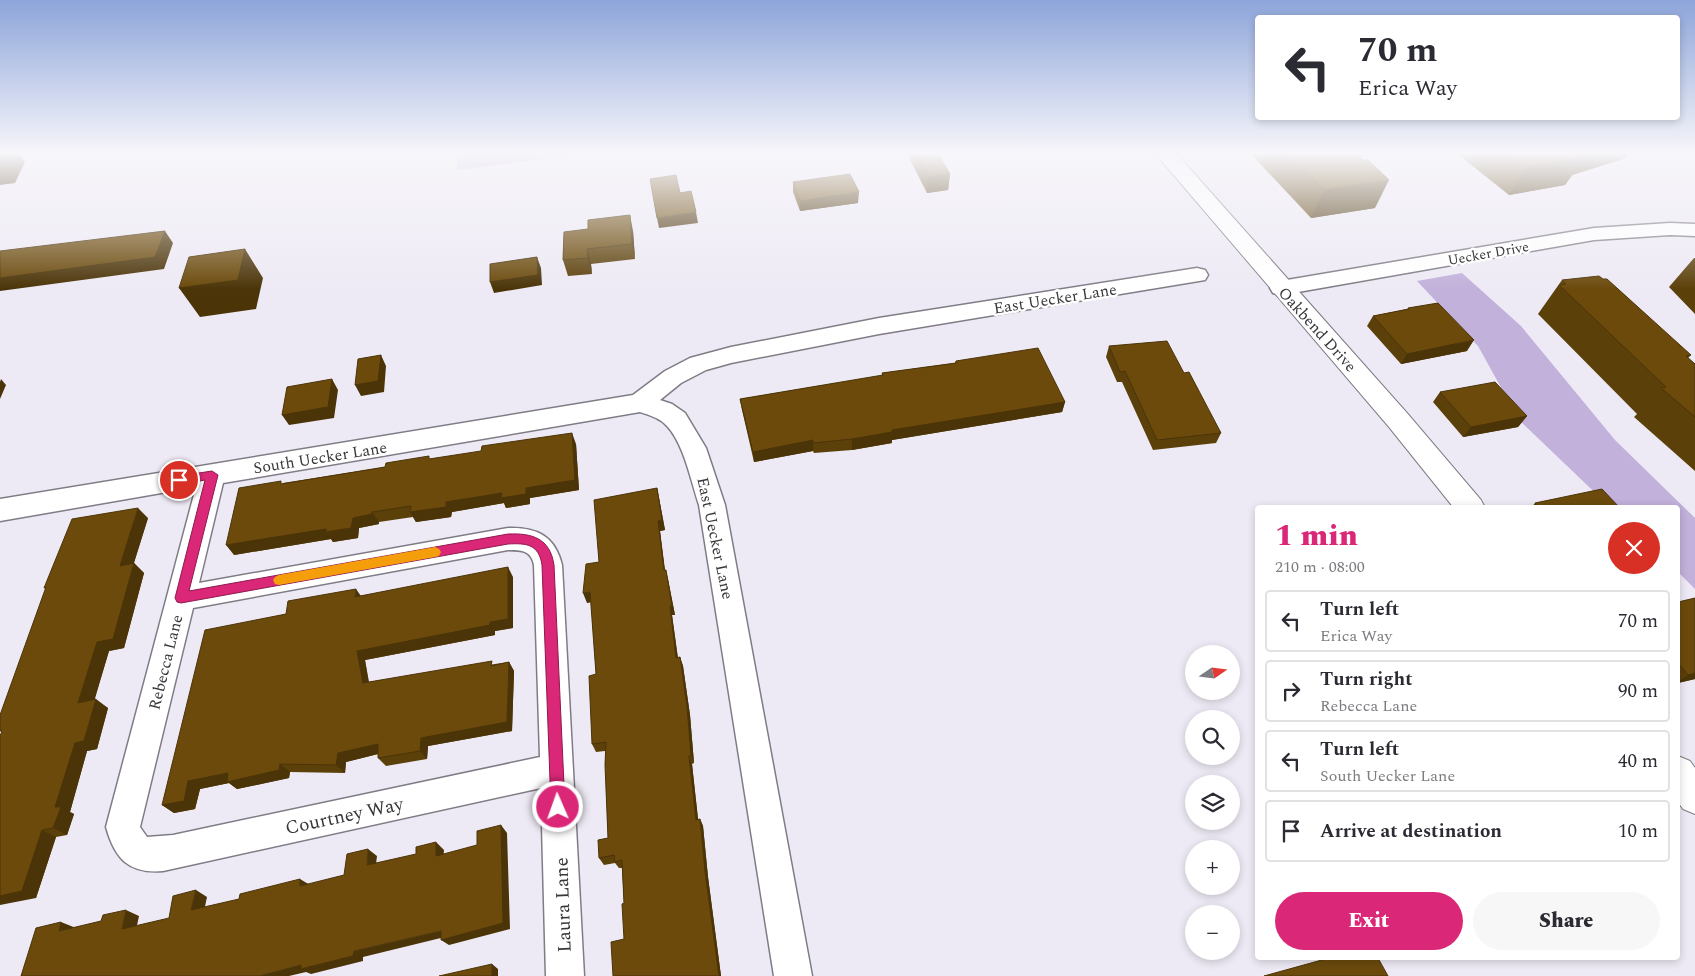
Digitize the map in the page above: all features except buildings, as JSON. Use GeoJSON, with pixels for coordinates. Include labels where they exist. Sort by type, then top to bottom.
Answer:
{"type":"FeatureCollection","features":[{"type":"Feature","properties":{"kind":"street","name":"Oakbend Drive"},"geometry":{"type":"LineString","coordinates":[[1203,198],[1388,409],[1468,505]]}},
{"type":"Feature","properties":{"kind":"street","name":"Uecker Drive"},"geometry":{"type":"LineString","coordinates":[[1281,288],[1594,234],[1670,229],[1695,230]]}},
{"type":"Feature","properties":{"kind":"street","name":"East Uecker Lane"},"geometry":{"type":"LineString","coordinates":[[640,403],[673,377],[698,364],[731,355],[880,326],[1197,276]]}},
{"type":"Feature","properties":{"kind":"street","name":"East Uecker Lane"},"geometry":{"type":"LineString","coordinates":[[640,403],[663,410],[676,419],[693,448],[712,505],[793,976]]}},
{"type":"Feature","properties":{"kind":"street","name":"South Uecker Lane"},"geometry":{"type":"LineString","coordinates":[[0,510],[640,403]]}},
{"type":"Feature","properties":{"kind":"street","name":"Rebecca Lane"},"geometry":{"type":"LineString","coordinates":[[132,848],[126,839],[123,827],[212,475]]}},
{"type":"Feature","properties":{"kind":"street","name":"Laura Lane"},"geometry":{"type":"LineString","coordinates":[[181,598],[508,539],[521,538],[541,546],[547,555],[548,565],[564,976]]}},
{"type":"Feature","properties":{"kind":"street","name":"Courtney Way"},"geometry":{"type":"LineString","coordinates":[[132,848],[143,854],[157,855],[556,769]]}},
{"type":"Feature","properties":{"kind":"street"},"geometry":{"type":"LineString","coordinates":[[1680,776],[1695,797]]}},
{"type":"Feature","properties":{"kind":"shaded area"},"geometry":{"type":"Polygon","coordinates":[[[1462,273],[1521,326],[1615,440],[1695,518],[1695,589],[1680,574],[1680,505],[1608,505],[1519,420],[1478,346],[1417,281],[1462,273]]]}},
{"type":"Feature","properties":{"kind":"slow traffic"},"geometry":{"type":"LineString","coordinates":[[279,580],[435,552]]}},
{"type":"Feature","properties":{"kind":"route"},"geometry":{"type":"LineString","coordinates":[[179,480],[212,475],[181,598],[508,539],[521,538],[541,546],[547,555],[548,565],[558,807]]}}]}
